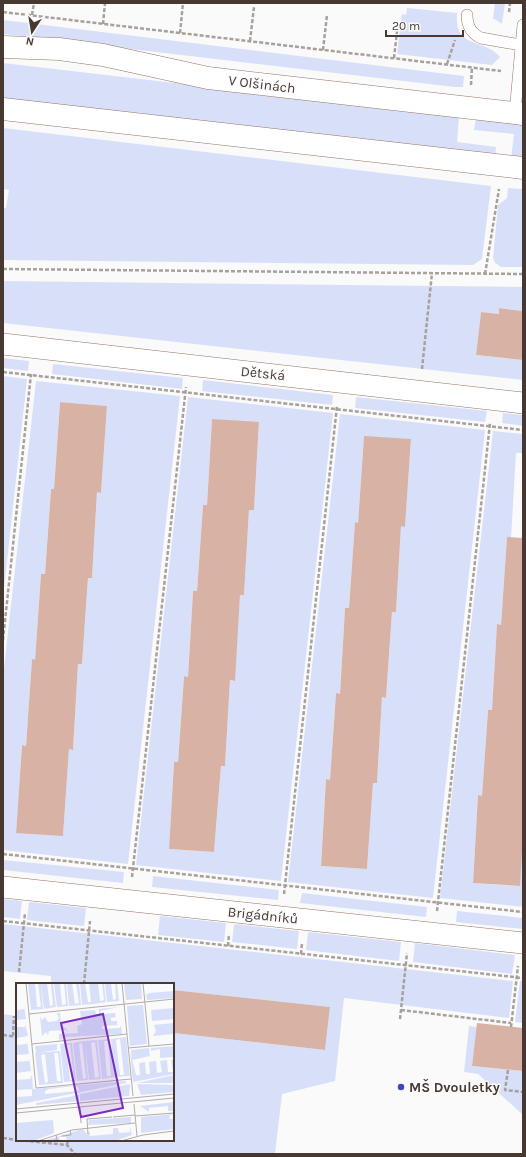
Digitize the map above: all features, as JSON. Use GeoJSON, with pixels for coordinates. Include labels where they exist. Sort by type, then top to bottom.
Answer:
{"type":"FeatureCollection","features":[{"type":"Feature","properties":{"kind":"main road","name":"V Olšinách"},"geometry":{"type":"LineString","coordinates":[[3,47],[59,49],[103,55],[208,78],[519,114]]}},
{"type":"Feature","properties":{"kind":"main road"},"geometry":{"type":"LineString","coordinates":[[3,108],[523,168]]}},
{"type":"Feature","properties":{"kind":"street","name":"Dětská"},"geometry":{"type":"LineString","coordinates":[[3,344],[523,403]]}},
{"type":"Feature","properties":{"kind":"street","name":"Brigádníků"},"geometry":{"type":"LineString","coordinates":[[3,887],[522,943]]}},
{"type":"Feature","properties":{"kind":"lane"},"geometry":{"type":"LineString","coordinates":[[468,15],[467,24],[470,30],[481,38],[521,45]]}},
{"type":"Feature","properties":{"kind":"lane"},"geometry":{"type":"LineString","coordinates":[[519,114],[523,25]]}},
{"type":"Feature","properties":{"kind":"path"},"geometry":{"type":"LineString","coordinates":[[32,15],[34,3]]}},
{"type":"Feature","properties":{"kind":"path"},"geometry":{"type":"LineString","coordinates":[[103,24],[105,3]]}},
{"type":"Feature","properties":{"kind":"path"},"geometry":{"type":"LineString","coordinates":[[180,32],[183,3]]}},
{"type":"Feature","properties":{"kind":"path"},"geometry":{"type":"LineString","coordinates":[[250,41],[254,7]]}},
{"type":"Feature","properties":{"kind":"path"},"geometry":{"type":"LineString","coordinates":[[3,12],[506,72]]}},
{"type":"Feature","properties":{"kind":"path"},"geometry":{"type":"LineString","coordinates":[[323,50],[327,15]]}},
{"type":"Feature","properties":{"kind":"path"},"geometry":{"type":"LineString","coordinates":[[394,58],[398,23]]}},
{"type":"Feature","properties":{"kind":"path"},"geometry":{"type":"LineString","coordinates":[[470,89],[472,67]]}},
{"type":"Feature","properties":{"kind":"path"},"geometry":{"type":"LineString","coordinates":[[485,274],[499,187]]}},
{"type":"Feature","properties":{"kind":"path"},"geometry":{"type":"LineString","coordinates":[[3,269],[523,274]]}},
{"type":"Feature","properties":{"kind":"path"},"geometry":{"type":"LineString","coordinates":[[420,391],[432,273]]}},
{"type":"Feature","properties":{"kind":"path"},"geometry":{"type":"LineString","coordinates":[[3,640],[34,347]]}},
{"type":"Feature","properties":{"kind":"path"},"geometry":{"type":"LineString","coordinates":[[130,900],[188,365]]}},
{"type":"Feature","properties":{"kind":"path"},"geometry":{"type":"LineString","coordinates":[[3,372],[523,430]]}},
{"type":"Feature","properties":{"kind":"path"},"geometry":{"type":"LineString","coordinates":[[282,917],[340,382]]}},
{"type":"Feature","properties":{"kind":"path"},"geometry":{"type":"LineString","coordinates":[[434,934],[493,399]]}},
{"type":"Feature","properties":{"kind":"path"},"geometry":{"type":"LineString","coordinates":[[3,854],[523,912]]}},
{"type":"Feature","properties":{"kind":"path"},"geometry":{"type":"LineString","coordinates":[[19,972],[27,889]]}},
{"type":"Feature","properties":{"kind":"path"},"geometry":{"type":"LineString","coordinates":[[84,983],[93,896]]}},
{"type":"Feature","properties":{"kind":"path"},"geometry":{"type":"LineString","coordinates":[[3,921],[523,978]]}},
{"type":"Feature","properties":{"kind":"path"},"geometry":{"type":"LineString","coordinates":[[400,1018],[409,931]]}},
{"type":"Feature","properties":{"kind":"path"},"geometry":{"type":"LineString","coordinates":[[511,1027],[522,943]]}},
{"type":"Feature","properties":{"kind":"path"},"geometry":{"type":"LineString","coordinates":[[401,1010],[511,1023]]}},
{"type":"Feature","properties":{"kind":"path"},"geometry":{"type":"LineString","coordinates":[[13,1036],[14,1016]]}},
{"type":"Feature","properties":{"kind":"path"},"geometry":{"type":"LineString","coordinates":[[3,1035],[16,1037]]}},
{"type":"Feature","properties":{"kind":"path"},"geometry":{"type":"LineString","coordinates":[[508,1070],[505,1090],[523,1092]]}},
{"type":"Feature","properties":{"kind":"path"},"geometry":{"type":"LineString","coordinates":[[3,1138],[16,1140]]}},
{"type":"Feature","properties":{"kind":"path"},"geometry":{"type":"LineString","coordinates":[[28,1141],[67,1145],[75,1154]]}},
{"type":"Feature","properties":{"kind":"path"},"geometry":{"type":"LineString","coordinates":[[67,1145],[68,1141]]}},
{"type":"Feature","properties":{"kind":"shaded area"},"geometry":{"type":"Polygon","coordinates":[[[495,3],[505,3],[502,24],[493,18],[495,3]]]}},
{"type":"Feature","properties":{"kind":"shaded area"},"geometry":{"type":"Polygon","coordinates":[[[407,8],[457,13],[457,25],[460,33],[465,38],[486,47],[500,57],[492,65],[397,54],[402,14],[406,15],[407,8]]]}},
{"type":"Feature","properties":{"kind":"shaded area"},"geometry":{"type":"Polygon","coordinates":[[[3,20],[464,76],[463,87],[3,34],[3,20]]]}},
{"type":"Feature","properties":{"kind":"shaded area"},"geometry":{"type":"Polygon","coordinates":[[[3,63],[459,116],[457,142],[496,147],[495,157],[3,100],[3,63]]]}},
{"type":"Feature","properties":{"kind":"shaded area"},"geometry":{"type":"Polygon","coordinates":[[[476,118],[523,124],[523,160],[511,159],[514,134],[474,130],[476,118]]]}},
{"type":"Feature","properties":{"kind":"shaded area"},"geometry":{"type":"Polygon","coordinates":[[[3,128],[491,186],[482,259],[473,265],[3,260],[3,208],[6,208],[9,190],[3,189],[3,128]]]}},
{"type":"Feature","properties":{"kind":"shaded area"},"geometry":{"type":"Polygon","coordinates":[[[508,188],[523,189],[523,267],[501,267],[495,263],[493,258],[498,205],[507,198],[508,188]]]}},
{"type":"Feature","properties":{"kind":"shaded area"},"geometry":{"type":"Polygon","coordinates":[[[3,281],[523,287],[523,311],[500,308],[499,314],[481,312],[476,355],[523,360],[523,380],[3,323],[3,281]]]}},
{"type":"Feature","properties":{"kind":"shaded area"},"geometry":{"type":"Polygon","coordinates":[[[3,358],[29,361],[28,371],[3,368],[3,358]]]}},
{"type":"Feature","properties":{"kind":"shaded area"},"geometry":{"type":"Polygon","coordinates":[[[53,364],[183,378],[182,389],[52,374],[53,364]]]}},
{"type":"Feature","properties":{"kind":"shaded area"},"geometry":{"type":"Polygon","coordinates":[[[3,376],[27,379],[3,598],[3,376]]]}},
{"type":"Feature","properties":{"kind":"shaded area"},"geometry":{"type":"Polygon","coordinates":[[[203,380],[333,395],[332,405],[202,391],[203,380]]]}},
{"type":"Feature","properties":{"kind":"shaded area"},"geometry":{"type":"Polygon","coordinates":[[[36,381],[180,396],[128,864],[3,850],[3,677],[36,381]],[[60,402],[54,489],[51,489],[45,574],[41,574],[35,660],[32,660],[26,746],[22,745],[16,832],[63,835],[69,749],[73,749],[78,664],[82,664],[88,578],[92,578],[97,492],[101,492],[107,406],[60,402]]]}},
{"type":"Feature","properties":{"kind":"shaded area"},"geometry":{"type":"Polygon","coordinates":[[[188,397],[333,413],[281,881],[136,865],[188,397]],[[212,419],[207,505],[203,505],[197,591],[193,591],[188,677],[184,676],[178,762],[174,762],[169,849],[214,852],[221,766],[225,766],[230,680],[234,681],[240,595],[244,595],[249,510],[254,509],[259,423],[212,419]]]}},
{"type":"Feature","properties":{"kind":"shaded area"},"geometry":{"type":"Polygon","coordinates":[[[356,397],[487,411],[485,422],[355,408],[356,397]]]}},
{"type":"Feature","properties":{"kind":"shaded area"},"geometry":{"type":"Polygon","coordinates":[[[503,413],[523,415],[523,426],[502,423],[503,413]]]}},
{"type":"Feature","properties":{"kind":"shaded area"},"geometry":{"type":"Polygon","coordinates":[[[340,414],[485,430],[433,898],[288,882],[340,414]],[[364,437],[358,523],[355,523],[349,608],[345,608],[340,694],[336,694],[330,780],[326,779],[321,866],[367,869],[373,783],[377,783],[382,697],[386,698],[392,612],[396,612],[401,526],[405,526],[411,440],[364,437]]]}},
{"type":"Feature","properties":{"kind":"shaded area"},"geometry":{"type":"Polygon","coordinates":[[[493,431],[523,434],[523,453],[516,453],[511,539],[507,539],[501,625],[497,625],[492,710],[488,710],[482,796],[478,796],[473,883],[519,886],[523,834],[523,907],[440,898],[493,431]]]}},
{"type":"Feature","properties":{"kind":"shaded area"},"geometry":{"type":"Polygon","coordinates":[[[3,860],[124,872],[123,883],[3,870],[3,860]]]}},
{"type":"Feature","properties":{"kind":"shaded area"},"geometry":{"type":"Polygon","coordinates":[[[153,876],[279,890],[278,900],[152,887],[153,876]]]}},
{"type":"Feature","properties":{"kind":"shaded area"},"geometry":{"type":"Polygon","coordinates":[[[302,893],[427,907],[426,917],[300,903],[302,893]]]}},
{"type":"Feature","properties":{"kind":"shaded area"},"geometry":{"type":"Polygon","coordinates":[[[3,899],[22,901],[20,919],[3,917],[3,899]]]}},
{"type":"Feature","properties":{"kind":"shaded area"},"geometry":{"type":"Polygon","coordinates":[[[29,902],[86,908],[84,926],[27,920],[29,902]]]}},
{"type":"Feature","properties":{"kind":"shaded area"},"geometry":{"type":"Polygon","coordinates":[[[457,911],[523,918],[523,929],[456,922],[457,911]]]}},
{"type":"Feature","properties":{"kind":"shaded area"},"geometry":{"type":"Polygon","coordinates":[[[160,916],[226,923],[224,942],[158,935],[160,916]]]}},
{"type":"Feature","properties":{"kind":"shaded area"},"geometry":{"type":"Polygon","coordinates":[[[3,924],[513,981],[509,1018],[344,998],[335,1081],[282,1094],[275,1154],[3,1154],[3,1014],[16,1016],[16,1141],[174,1141],[174,1033],[325,1050],[330,1007],[174,990],[174,983],[51,983],[51,976],[3,971],[3,924]]]}},
{"type":"Feature","properties":{"kind":"shaded area"},"geometry":{"type":"Polygon","coordinates":[[[234,924],[299,931],[297,949],[232,942],[234,924]]]}},
{"type":"Feature","properties":{"kind":"shaded area"},"geometry":{"type":"Polygon","coordinates":[[[308,932],[401,942],[399,961],[306,950],[308,932]]]}},
{"type":"Feature","properties":{"kind":"shaded area"},"geometry":{"type":"Polygon","coordinates":[[[415,943],[515,955],[512,974],[413,962],[415,943]]]}},
{"type":"Feature","properties":{"kind":"shaded area"},"geometry":{"type":"Polygon","coordinates":[[[520,981],[523,981],[523,1023],[515,1022],[520,981]]]}},
{"type":"Feature","properties":{"kind":"shaded area"},"geometry":{"type":"Polygon","coordinates":[[[469,1026],[477,1027],[472,1066],[523,1071],[523,1115],[478,1074],[464,1072],[469,1026]]]}},
{"type":"Feature","properties":{"kind":"building"},"geometry":{"type":"Polygon","coordinates":[[[499,308],[523,311],[523,360],[476,355],[481,312],[499,314],[499,308]]]}},
{"type":"Feature","properties":{"kind":"building"},"geometry":{"type":"Polygon","coordinates":[[[60,402],[107,406],[101,493],[97,492],[92,578],[88,578],[82,664],[78,664],[73,750],[69,749],[63,836],[16,833],[22,745],[26,746],[32,659],[35,660],[41,574],[45,574],[51,489],[54,489],[60,402]]]}},
{"type":"Feature","properties":{"kind":"building"},"geometry":{"type":"Polygon","coordinates":[[[212,419],[259,422],[254,510],[249,510],[244,595],[240,595],[235,681],[230,680],[225,766],[221,766],[214,852],[169,849],[174,762],[178,762],[184,676],[188,677],[193,591],[197,591],[203,505],[207,505],[212,419]]]}},
{"type":"Feature","properties":{"kind":"building"},"geometry":{"type":"Polygon","coordinates":[[[364,436],[411,439],[405,527],[401,526],[396,612],[392,612],[386,698],[382,697],[377,783],[373,783],[367,869],[321,866],[326,779],[330,780],[336,693],[340,694],[345,608],[349,608],[355,522],[358,523],[364,436]]]}},
{"type":"Feature","properties":{"kind":"building"},"geometry":{"type":"Polygon","coordinates":[[[507,537],[523,538],[523,834],[520,886],[473,883],[478,795],[482,796],[488,710],[492,710],[497,624],[501,625],[507,537]]]}},
{"type":"Feature","properties":{"kind":"building"},"geometry":{"type":"Polygon","coordinates":[[[174,990],[330,1007],[325,1050],[174,1033],[174,990]]]}},
{"type":"Feature","properties":{"kind":"building"},"geometry":{"type":"Polygon","coordinates":[[[477,1023],[523,1028],[523,1071],[472,1066],[477,1023]]]}},
{"type":"Feature","properties":{"kind":"place","name":"MŠ Dvouletky"},"geometry":{"type":"Point","coordinates":[401,1087]}}]}
